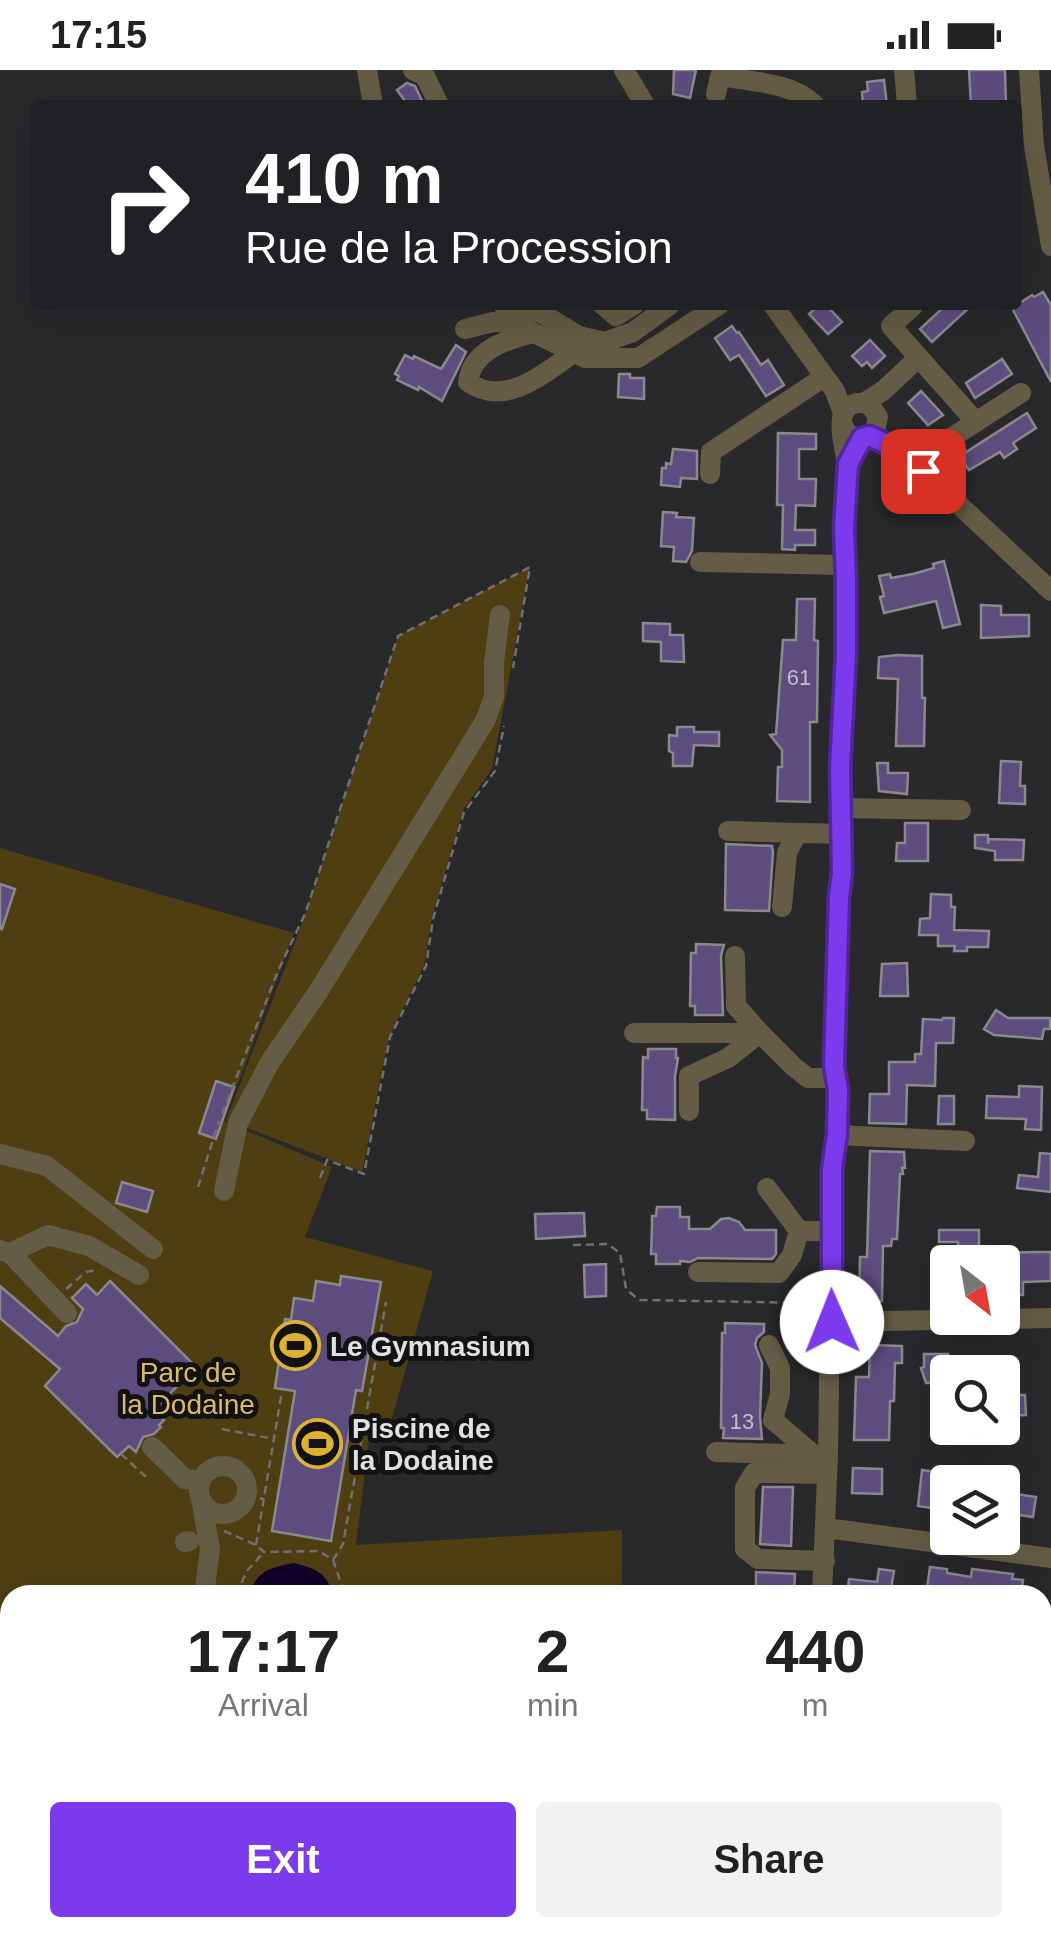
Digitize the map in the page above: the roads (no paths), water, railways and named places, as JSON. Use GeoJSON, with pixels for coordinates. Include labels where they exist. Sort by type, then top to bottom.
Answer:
{"type":"FeatureCollection","features":[{"type":"Feature","properties":{"kind":"street"},"geometry":{"type":"LineString","coordinates":[[366,70],[372,100]]}},
{"type":"Feature","properties":{"kind":"street"},"geometry":{"type":"LineString","coordinates":[[413,70],[425,76],[437,100]]}},
{"type":"Feature","properties":{"kind":"street"},"geometry":{"type":"LineString","coordinates":[[624,70],[642,100]]}},
{"type":"Feature","properties":{"kind":"street"},"geometry":{"type":"LineString","coordinates":[[904,70],[907,100]]}},
{"type":"Feature","properties":{"kind":"street"},"geometry":{"type":"LineString","coordinates":[[1028,70],[1034,146],[1051,246]]}},
{"type":"Feature","properties":{"kind":"street"},"geometry":{"type":"LineString","coordinates":[[716,94],[720,76],[790,89],[810,100]]}},
{"type":"Feature","properties":{"kind":"street"},"geometry":{"type":"LineString","coordinates":[[524,310],[541,314],[579,336],[605,342],[632,332],[663,310]]}},
{"type":"Feature","properties":{"kind":"street"},"geometry":{"type":"LineString","coordinates":[[465,328],[492,322],[516,324],[585,358],[638,358],[711,310]]}},
{"type":"Feature","properties":{"kind":"street"},"geometry":{"type":"LineString","coordinates":[[777,310],[829,384],[861,419],[1051,590]]}},
{"type":"Feature","properties":{"kind":"street"},"geometry":{"type":"LineString","coordinates":[[909,310],[891,326],[976,422]]}},
{"type":"Feature","properties":{"kind":"street"},"geometry":{"type":"LineString","coordinates":[[533,333],[503,341],[481,356],[470,370],[468,382],[480,390],[517,389],[573,353]]}},
{"type":"Feature","properties":{"kind":"street"},"geometry":{"type":"LineString","coordinates":[[823,1585],[826,1528],[823,1462],[832,1322],[830,1231],[838,1090],[834,1066],[848,464],[861,419],[918,358]]}},
{"type":"Feature","properties":{"kind":"street"},"geometry":{"type":"LineString","coordinates":[[710,474],[711,452],[829,384]]}},
{"type":"Feature","properties":{"kind":"street"},"geometry":{"type":"LineString","coordinates":[[951,438],[1021,393]]}},
{"type":"Feature","properties":{"kind":"street"},"geometry":{"type":"LineString","coordinates":[[700,562],[844,565]]}},
{"type":"Feature","properties":{"kind":"street"},"geometry":{"type":"LineString","coordinates":[[224,1192],[238,1124],[270,1062],[318,992],[485,721],[494,697],[500,615]]}},
{"type":"Feature","properties":{"kind":"street"},"geometry":{"type":"LineString","coordinates":[[840,808],[961,810]]}},
{"type":"Feature","properties":{"kind":"street"},"geometry":{"type":"LineString","coordinates":[[728,830],[842,834]]}},
{"type":"Feature","properties":{"kind":"street"},"geometry":{"type":"LineString","coordinates":[[782,906],[787,853],[797,833]]}},
{"type":"Feature","properties":{"kind":"street"},"geometry":{"type":"LineString","coordinates":[[735,956],[736,1006],[808,1078],[836,1078]]}},
{"type":"Feature","properties":{"kind":"street"},"geometry":{"type":"LineString","coordinates":[[634,1034],[760,1033]]}},
{"type":"Feature","properties":{"kind":"street"},"geometry":{"type":"LineString","coordinates":[[689,1111],[689,1076],[728,1058],[760,1033]]}},
{"type":"Feature","properties":{"kind":"street"},"geometry":{"type":"LineString","coordinates":[[837,1134],[965,1141]]}},
{"type":"Feature","properties":{"kind":"street"},"geometry":{"type":"LineString","coordinates":[[0,1154],[48,1166],[153,1249]]}},
{"type":"Feature","properties":{"kind":"street"},"geometry":{"type":"LineString","coordinates":[[767,1188],[799,1231]]}},
{"type":"Feature","properties":{"kind":"street"},"geometry":{"type":"LineString","coordinates":[[799,1231],[830,1231]]}},
{"type":"Feature","properties":{"kind":"street"},"geometry":{"type":"LineString","coordinates":[[698,1272],[779,1273],[792,1255],[799,1231]]}},
{"type":"Feature","properties":{"kind":"street"},"geometry":{"type":"LineString","coordinates":[[60,1306],[5,1252],[48,1236],[89,1246],[131,1271]]}},
{"type":"Feature","properties":{"kind":"street"},"geometry":{"type":"LineString","coordinates":[[832,1322],[1051,1318]]}},
{"type":"Feature","properties":{"kind":"street"},"geometry":{"type":"LineString","coordinates":[[769,1345],[780,1368],[780,1394],[773,1420],[823,1462]]}},
{"type":"Feature","properties":{"kind":"street"},"geometry":{"type":"LineString","coordinates":[[157,1452],[201,1490],[212,1511],[219,1514],[205,1536],[204,1585]]}},
{"type":"Feature","properties":{"kind":"street"},"geometry":{"type":"LineString","coordinates":[[716,1452],[823,1462]]}},
{"type":"Feature","properties":{"kind":"street"},"geometry":{"type":"LineString","coordinates":[[823,1462],[754,1473],[745,1488],[745,1549],[758,1559],[825,1561]]}},
{"type":"Feature","properties":{"kind":"street"},"geometry":{"type":"LineString","coordinates":[[201,1490],[205,1474],[218,1466],[234,1468],[255,1498],[205,1536]]}},
{"type":"Feature","properties":{"kind":"street"},"geometry":{"type":"LineString","coordinates":[[826,1528],[1051,1558]]}},
{"type":"Feature","properties":{"kind":"place","name":"Le Gymnasium"},"geometry":{"type":"Point","coordinates":[295,1346]}},
{"type":"Feature","properties":{"kind":"place","name":"Piscine de la Dodaine"},"geometry":{"type":"Point","coordinates":[317,1444]}},
{"type":"Feature","properties":{"kind":"park label","name":"Parc de la Dodaine"},"geometry":{"type":"Point","coordinates":[188,1388]}}]}
